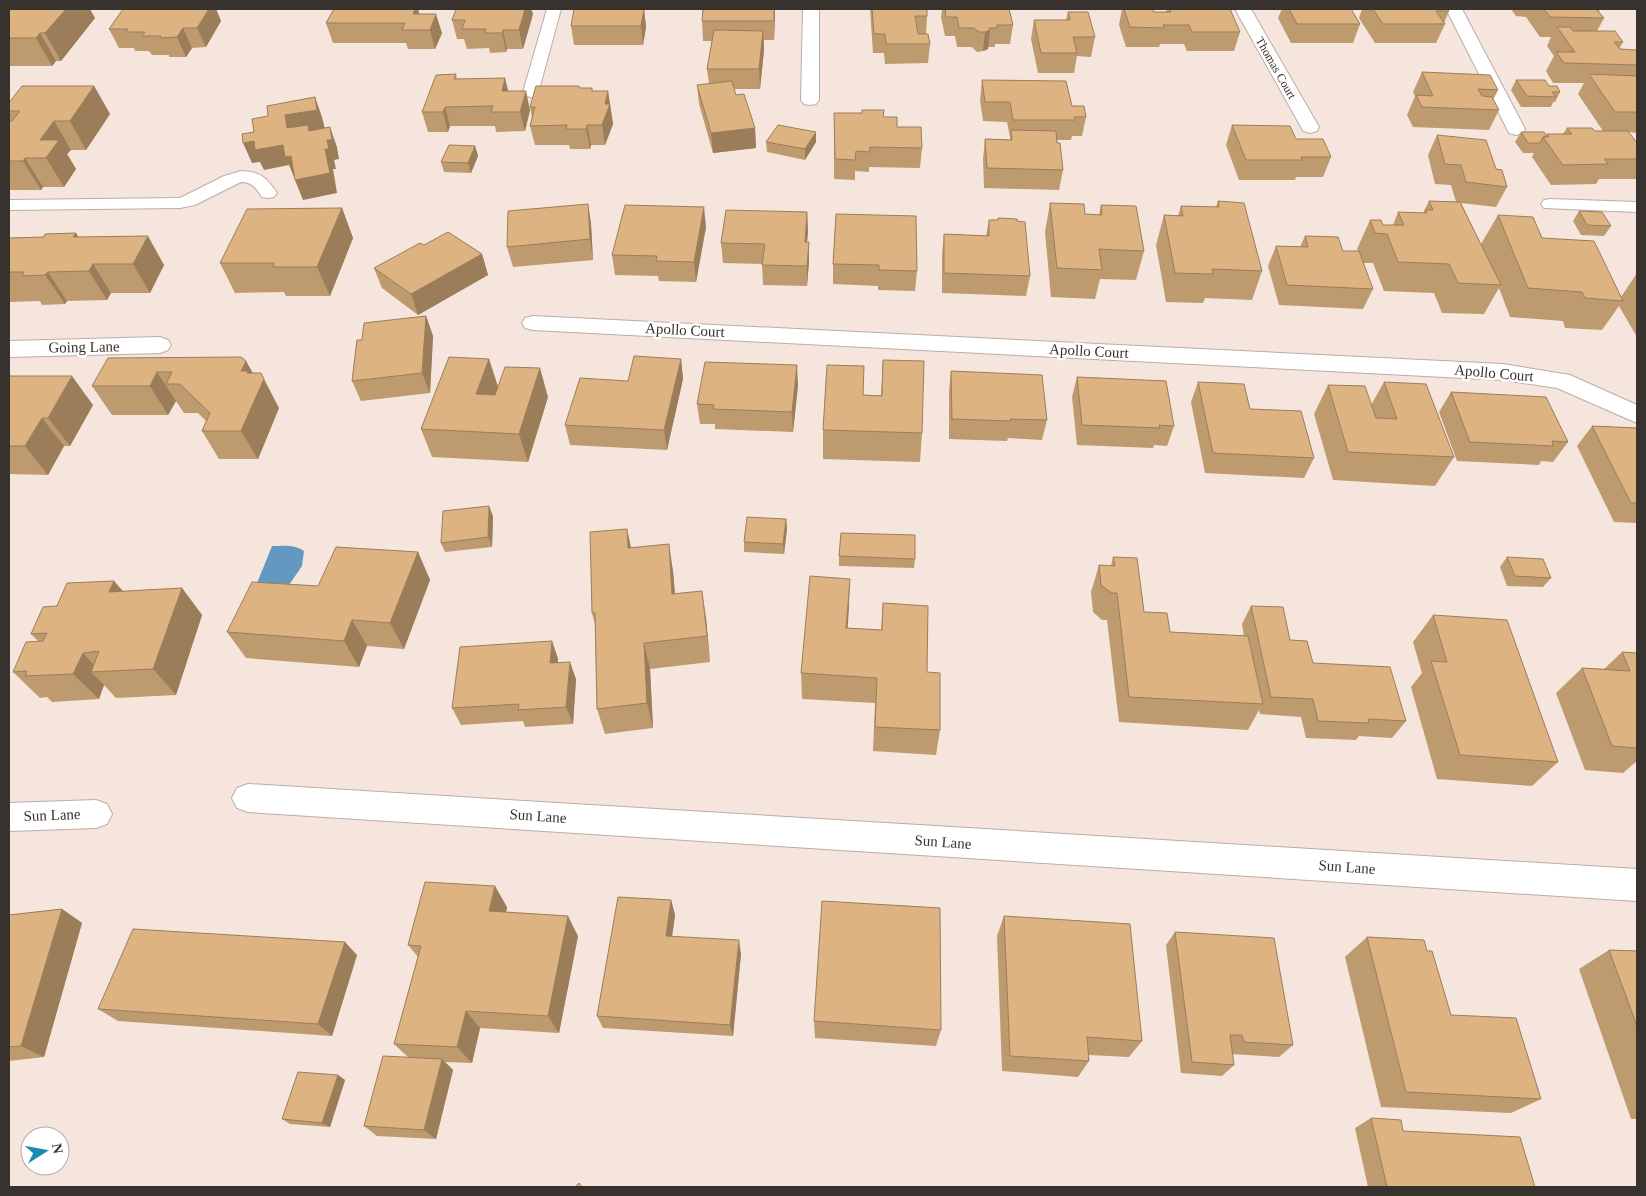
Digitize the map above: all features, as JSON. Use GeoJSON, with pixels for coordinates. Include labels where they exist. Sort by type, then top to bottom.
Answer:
{"type":"FeatureCollection","features":[{"type":"Feature","properties":{"kind":"street"},"geometry":{"type":"LineString","coordinates":[[810,100],[811,9]]}},
{"type":"Feature","properties":{"kind":"street","name":"Thomas Court"},"geometry":{"type":"LineString","coordinates":[[1243,9],[1310,127]]}},
{"type":"Feature","properties":{"kind":"street"},"geometry":{"type":"LineString","coordinates":[[1454,9],[1516,129]]}},
{"type":"Feature","properties":{"kind":"street","name":"Apollo Court"},"geometry":{"type":"LineString","coordinates":[[533,322],[1503,372],[1562,381],[1637,415]]}},
{"type":"Feature","properties":{"kind":"street","name":"Going Lane"},"geometry":{"type":"LineString","coordinates":[[9,349],[160,346]]}},
{"type":"Feature","properties":{"kind":"street","name":"Sun Lane"},"geometry":{"type":"LineString","coordinates":[[248,798],[1637,885]]}},
{"type":"Feature","properties":{"kind":"street","name":"Sun Lane"},"geometry":{"type":"LineString","coordinates":[[9,817],[96,814]]}},
{"type":"Feature","properties":{"kind":"lane"},"geometry":{"type":"LineString","coordinates":[[554,9],[531,92],[562,104]]}},
{"type":"Feature","properties":{"kind":"lane"},"geometry":{"type":"LineString","coordinates":[[9,205],[188,202],[224,181],[241,176],[252,178],[264,185],[268,193]]}},
{"type":"Feature","properties":{"kind":"lane"},"geometry":{"type":"LineString","coordinates":[[1550,204],[1637,207]]}},
{"type":"Feature","properties":{"kind":"water"},"geometry":{"type":"Polygon","coordinates":[[[272,546],[293,546],[304,551],[302,566],[289,585],[249,603],[272,546]]]}},
{"type":"Feature","properties":{"kind":"building"},"geometry":{"type":"Polygon","coordinates":[[[9,9],[66,9],[45,33],[40,33],[36,38],[9,38],[9,9]]]}},
{"type":"Feature","properties":{"kind":"building"},"geometry":{"type":"Polygon","coordinates":[[[123,9],[209,9],[197,28],[183,28],[177,37],[160,38],[161,36],[142,36],[145,32],[126,32],[128,29],[109,29],[123,9]]]}},
{"type":"Feature","properties":{"kind":"building"},"geometry":{"type":"Polygon","coordinates":[[[334,9],[415,9],[413,14],[436,14],[430,30],[402,30],[405,23],[326,23],[334,9]]]}},
{"type":"Feature","properties":{"kind":"building"},"geometry":{"type":"Polygon","coordinates":[[[456,9],[525,9],[519,30],[485,33],[486,29],[462,29],[465,20],[452,20],[456,9]]]}},
{"type":"Feature","properties":{"kind":"building"},"geometry":{"type":"Polygon","coordinates":[[[574,9],[644,9],[641,26],[571,26],[574,9]]]}},
{"type":"Feature","properties":{"kind":"building"},"geometry":{"type":"Polygon","coordinates":[[[703,9],[774,9],[774,21],[702,21],[703,9]]]}},
{"type":"Feature","properties":{"kind":"building"},"geometry":{"type":"Polygon","coordinates":[[[872,9],[927,9],[927,16],[915,16],[918,34],[928,34],[930,44],[886,44],[885,34],[874,34],[872,9]]]}},
{"type":"Feature","properties":{"kind":"building"},"geometry":{"type":"Polygon","coordinates":[[[945,9],[1009,9],[1013,25],[997,25],[997,28],[989,28],[990,30],[985,32],[979,32],[974,28],[959,28],[957,17],[946,17],[945,9]]]}},
{"type":"Feature","properties":{"kind":"building"},"geometry":{"type":"Polygon","coordinates":[[[1124,9],[1153,9],[1154,12],[1171,12],[1170,9],[1230,9],[1240,32],[1192,32],[1189,25],[1163,25],[1164,28],[1130,27],[1124,9]]]}},
{"type":"Feature","properties":{"kind":"building"},"geometry":{"type":"Polygon","coordinates":[[[1289,9],[1351,9],[1360,24],[1297,24],[1289,9]]]}},
{"type":"Feature","properties":{"kind":"building"},"geometry":{"type":"Polygon","coordinates":[[[1373,9],[1447,9],[1449,11],[1436,11],[1445,24],[1383,24],[1373,9]]]}},
{"type":"Feature","properties":{"kind":"building"},"geometry":{"type":"Polygon","coordinates":[[[1544,9],[1596,9],[1604,18],[1550,17],[1544,9]]]}},
{"type":"Feature","properties":{"kind":"building"},"geometry":{"type":"Polygon","coordinates":[[[1068,12],[1088,12],[1095,37],[1073,37],[1077,53],[1041,53],[1034,20],[1070,20],[1068,12]]]}},
{"type":"Feature","properties":{"kind":"building"},"geometry":{"type":"Polygon","coordinates":[[[1557,27],[1570,27],[1573,31],[1615,31],[1623,42],[1614,42],[1620,49],[1637,50],[1637,65],[1564,63],[1556,52],[1575,52],[1557,27]]]}},
{"type":"Feature","properties":{"kind":"building"},"geometry":{"type":"Polygon","coordinates":[[[714,30],[763,31],[759,69],[707,69],[714,30]]]}},
{"type":"Feature","properties":{"kind":"building"},"geometry":{"type":"Polygon","coordinates":[[[1422,72],[1490,75],[1498,90],[1478,89],[1482,96],[1492,97],[1499,110],[1422,107],[1416,95],[1433,96],[1422,72]]]}},
{"type":"Feature","properties":{"kind":"building"},"geometry":{"type":"Polygon","coordinates":[[[456,74],[454,79],[505,78],[502,91],[526,91],[520,112],[491,112],[493,106],[445,107],[443,112],[422,112],[436,75],[456,74]]]}},
{"type":"Feature","properties":{"kind":"building"},"geometry":{"type":"Polygon","coordinates":[[[1589,74],[1637,76],[1637,112],[1615,112],[1589,74]]]}},
{"type":"Feature","properties":{"kind":"building"},"geometry":{"type":"Polygon","coordinates":[[[982,80],[1066,81],[1072,106],[1084,106],[1086,117],[1074,117],[1075,120],[1013,120],[1010,102],[985,102],[982,80]]]}},
{"type":"Feature","properties":{"kind":"building"},"geometry":{"type":"Polygon","coordinates":[[[1516,80],[1545,80],[1549,86],[1557,86],[1560,92],[1552,92],[1556,97],[1527,96],[1516,80]]]}},
{"type":"Feature","properties":{"kind":"building"},"geometry":{"type":"Polygon","coordinates":[[[732,81],[736,95],[744,94],[755,128],[711,133],[697,85],[732,81]]]}},
{"type":"Feature","properties":{"kind":"building"},"geometry":{"type":"Polygon","coordinates":[[[22,86],[94,86],[70,121],[54,121],[40,140],[59,140],[46,158],[25,158],[23,161],[9,161],[9,121],[12,121],[20,111],[9,111],[9,103],[22,86]]]}},
{"type":"Feature","properties":{"kind":"building"},"geometry":{"type":"Polygon","coordinates":[[[536,86],[579,86],[579,88],[592,88],[592,91],[608,91],[605,104],[610,104],[602,125],[587,125],[586,129],[566,129],[567,125],[530,126],[535,107],[530,107],[536,86]]]}},
{"type":"Feature","properties":{"kind":"building"},"geometry":{"type":"Polygon","coordinates":[[[315,97],[317,110],[285,115],[287,128],[308,125],[309,131],[330,127],[332,140],[327,140],[329,149],[325,149],[330,173],[295,180],[291,156],[285,157],[283,145],[255,150],[254,141],[243,143],[242,134],[254,132],[252,119],[268,116],[267,106],[315,97]]]}},
{"type":"Feature","properties":{"kind":"building"},"geometry":{"type":"Polygon","coordinates":[[[862,110],[884,110],[883,117],[897,117],[897,127],[921,127],[922,148],[870,147],[869,152],[856,151],[855,160],[835,159],[834,113],[862,113],[862,110]]]}},
{"type":"Feature","properties":{"kind":"building"},"geometry":{"type":"Polygon","coordinates":[[[778,125],[816,132],[805,149],[766,142],[778,125]]]}},
{"type":"Feature","properties":{"kind":"building"},"geometry":{"type":"Polygon","coordinates":[[[1232,125],[1290,126],[1296,139],[1323,139],[1331,157],[1301,157],[1302,160],[1246,160],[1232,125]]]}},
{"type":"Feature","properties":{"kind":"building"},"geometry":{"type":"Polygon","coordinates":[[[1567,128],[1592,128],[1595,131],[1628,131],[1637,143],[1637,159],[1604,159],[1608,164],[1563,165],[1543,137],[1549,137],[1547,134],[1572,134],[1567,128]]]}},
{"type":"Feature","properties":{"kind":"building"},"geometry":{"type":"Polygon","coordinates":[[[1011,130],[1056,131],[1057,143],[1060,143],[1063,170],[987,168],[985,139],[1012,140],[1011,130]]]}},
{"type":"Feature","properties":{"kind":"building"},"geometry":{"type":"Polygon","coordinates":[[[1521,132],[1544,132],[1546,135],[1540,143],[1528,143],[1521,132]]]}},
{"type":"Feature","properties":{"kind":"building"},"geometry":{"type":"Polygon","coordinates":[[[1437,135],[1486,140],[1496,169],[1502,170],[1507,187],[1466,182],[1461,165],[1445,164],[1437,135]]]}},
{"type":"Feature","properties":{"kind":"building"},"geometry":{"type":"Polygon","coordinates":[[[449,145],[475,146],[468,163],[441,162],[449,145]]]}},
{"type":"Feature","properties":{"kind":"building"},"geometry":{"type":"Polygon","coordinates":[[[1218,201],[1244,203],[1262,271],[1212,269],[1213,274],[1175,273],[1164,215],[1183,216],[1181,206],[1219,207],[1218,201]]]}},
{"type":"Feature","properties":{"kind":"building"},"geometry":{"type":"Polygon","coordinates":[[[1429,201],[1460,202],[1501,285],[1458,283],[1449,264],[1398,262],[1387,234],[1375,233],[1370,220],[1381,220],[1383,225],[1404,225],[1398,212],[1427,213],[1425,210],[1433,210],[1429,201]]]}},
{"type":"Feature","properties":{"kind":"building"},"geometry":{"type":"Polygon","coordinates":[[[1050,203],[1084,204],[1085,214],[1102,215],[1101,205],[1136,206],[1144,251],[1099,249],[1102,270],[1057,268],[1050,203]]]}},
{"type":"Feature","properties":{"kind":"building"},"geometry":{"type":"Polygon","coordinates":[[[588,204],[590,239],[507,247],[508,211],[588,204]]]}},
{"type":"Feature","properties":{"kind":"building"},"geometry":{"type":"Polygon","coordinates":[[[625,205],[704,207],[694,262],[656,261],[657,256],[612,255],[625,205]]]}},
{"type":"Feature","properties":{"kind":"building"},"geometry":{"type":"Polygon","coordinates":[[[342,208],[317,267],[273,267],[274,263],[220,263],[247,209],[342,208]]]}},
{"type":"Feature","properties":{"kind":"building"},"geometry":{"type":"Polygon","coordinates":[[[726,210],[807,212],[805,242],[809,242],[807,266],[762,265],[765,244],[721,243],[726,210]]]}},
{"type":"Feature","properties":{"kind":"building"},"geometry":{"type":"Polygon","coordinates":[[[1579,211],[1602,212],[1611,226],[1587,225],[1579,211]]]}},
{"type":"Feature","properties":{"kind":"building"},"geometry":{"type":"Polygon","coordinates":[[[836,214],[916,216],[917,271],[879,270],[879,265],[833,264],[836,214]]]}},
{"type":"Feature","properties":{"kind":"building"},"geometry":{"type":"Polygon","coordinates":[[[1498,215],[1533,217],[1542,238],[1594,241],[1623,301],[1585,298],[1582,292],[1528,288],[1498,215]]]}},
{"type":"Feature","properties":{"kind":"building"},"geometry":{"type":"Polygon","coordinates":[[[998,218],[1017,219],[1017,221],[1025,222],[1030,276],[944,273],[944,234],[989,236],[989,220],[998,220],[998,218]]]}},
{"type":"Feature","properties":{"kind":"building"},"geometry":{"type":"Polygon","coordinates":[[[448,232],[482,254],[411,294],[374,268],[420,243],[424,245],[448,232]]]}},
{"type":"Feature","properties":{"kind":"building"},"geometry":{"type":"Polygon","coordinates":[[[76,233],[73,237],[148,236],[133,264],[93,264],[89,271],[48,272],[45,275],[22,276],[24,272],[9,272],[9,238],[44,237],[45,234],[76,233]]]}},
{"type":"Feature","properties":{"kind":"building"},"geometry":{"type":"Polygon","coordinates":[[[1305,236],[1338,237],[1343,251],[1359,251],[1373,289],[1287,285],[1276,246],[1308,247],[1305,236]]]}},
{"type":"Feature","properties":{"kind":"building"},"geometry":{"type":"Polygon","coordinates":[[[426,316],[422,373],[352,381],[357,340],[362,340],[364,323],[426,316]]]}},
{"type":"Feature","properties":{"kind":"building"},"geometry":{"type":"Polygon","coordinates":[[[634,356],[681,359],[664,430],[565,425],[580,378],[628,381],[634,356]]]}},
{"type":"Feature","properties":{"kind":"building"},"geometry":{"type":"Polygon","coordinates":[[[241,357],[246,361],[241,371],[261,373],[264,379],[241,431],[202,431],[210,413],[180,384],[166,384],[172,372],[157,372],[150,386],[92,386],[108,358],[241,357]]]}},
{"type":"Feature","properties":{"kind":"building"},"geometry":{"type":"Polygon","coordinates":[[[449,357],[489,359],[476,394],[495,395],[505,367],[540,368],[519,434],[421,429],[449,357]]]}},
{"type":"Feature","properties":{"kind":"building"},"geometry":{"type":"Polygon","coordinates":[[[883,360],[924,361],[922,433],[823,430],[827,365],[864,366],[863,395],[882,396],[883,360]]]}},
{"type":"Feature","properties":{"kind":"building"},"geometry":{"type":"Polygon","coordinates":[[[705,362],[797,365],[792,412],[713,409],[714,405],[697,404],[705,362]]]}},
{"type":"Feature","properties":{"kind":"building"},"geometry":{"type":"Polygon","coordinates":[[[951,371],[1042,375],[1047,420],[952,419],[951,371]]]}},
{"type":"Feature","properties":{"kind":"building"},"geometry":{"type":"Polygon","coordinates":[[[9,376],[72,376],[48,418],[42,418],[25,446],[9,446],[9,376]]]}},
{"type":"Feature","properties":{"kind":"building"},"geometry":{"type":"Polygon","coordinates":[[[1077,377],[1166,381],[1174,426],[1159,425],[1160,428],[1082,425],[1077,377]]]}},
{"type":"Feature","properties":{"kind":"building"},"geometry":{"type":"Polygon","coordinates":[[[1198,382],[1244,384],[1250,409],[1301,411],[1314,458],[1213,453],[1198,382]]]}},
{"type":"Feature","properties":{"kind":"building"},"geometry":{"type":"Polygon","coordinates":[[[1384,382],[1426,384],[1454,457],[1348,452],[1328,385],[1365,386],[1376,418],[1397,419],[1384,382]]]}},
{"type":"Feature","properties":{"kind":"building"},"geometry":{"type":"Polygon","coordinates":[[[1451,392],[1546,397],[1568,442],[1552,441],[1553,446],[1470,442],[1451,392]]]}},
{"type":"Feature","properties":{"kind":"building"},"geometry":{"type":"Polygon","coordinates":[[[1592,426],[1637,428],[1637,503],[1631,503],[1592,426]]]}},
{"type":"Feature","properties":{"kind":"building"},"geometry":{"type":"Polygon","coordinates":[[[489,506],[488,537],[441,543],[443,511],[489,506]]]}},
{"type":"Feature","properties":{"kind":"building"},"geometry":{"type":"Polygon","coordinates":[[[747,517],[786,519],[783,544],[744,542],[747,517]]]}},
{"type":"Feature","properties":{"kind":"building"},"geometry":{"type":"Polygon","coordinates":[[[627,529],[628,548],[669,544],[672,594],[702,591],[707,636],[644,643],[647,703],[597,709],[595,613],[592,613],[590,532],[627,529]]]}},
{"type":"Feature","properties":{"kind":"building"},"geometry":{"type":"Polygon","coordinates":[[[841,533],[915,535],[915,559],[839,556],[841,533]]]}},
{"type":"Feature","properties":{"kind":"building"},"geometry":{"type":"Polygon","coordinates":[[[336,547],[418,552],[390,623],[352,620],[344,641],[227,632],[252,582],[318,586],[336,547]]]}},
{"type":"Feature","properties":{"kind":"building"},"geometry":{"type":"Polygon","coordinates":[[[1113,557],[1137,558],[1144,612],[1167,613],[1170,632],[1248,636],[1263,704],[1129,697],[1117,593],[1112,593],[1101,585],[1099,565],[1115,566],[1113,557]]]}},
{"type":"Feature","properties":{"kind":"building"},"geometry":{"type":"Polygon","coordinates":[[[1507,557],[1543,559],[1551,578],[1515,576],[1507,557]]]}},
{"type":"Feature","properties":{"kind":"building"},"geometry":{"type":"Polygon","coordinates":[[[810,576],[850,579],[846,628],[882,630],[883,603],[928,606],[927,672],[940,673],[940,730],[875,727],[877,678],[801,673],[810,576]]]}},
{"type":"Feature","properties":{"kind":"building"},"geometry":{"type":"Polygon","coordinates":[[[114,581],[109,592],[182,588],[153,669],[91,672],[99,651],[83,653],[73,674],[25,676],[27,671],[13,672],[26,642],[43,641],[47,633],[31,634],[43,607],[57,606],[67,583],[114,581]]]}},
{"type":"Feature","properties":{"kind":"building"},"geometry":{"type":"Polygon","coordinates":[[[1251,606],[1283,607],[1290,640],[1307,641],[1313,663],[1390,667],[1406,721],[1368,719],[1369,723],[1318,721],[1313,699],[1271,697],[1251,606]]]}},
{"type":"Feature","properties":{"kind":"building"},"geometry":{"type":"Polygon","coordinates":[[[1433,615],[1507,620],[1558,762],[1460,755],[1431,661],[1447,662],[1433,615]]]}},
{"type":"Feature","properties":{"kind":"building"},"geometry":{"type":"Polygon","coordinates":[[[552,641],[550,663],[570,662],[566,707],[518,710],[519,704],[452,708],[460,647],[552,641]]]}},
{"type":"Feature","properties":{"kind":"building"},"geometry":{"type":"Polygon","coordinates":[[[1622,652],[1637,653],[1637,748],[1612,746],[1582,668],[1630,671],[1622,652]]]}},
{"type":"Feature","properties":{"kind":"building"},"geometry":{"type":"Polygon","coordinates":[[[425,882],[495,886],[489,911],[568,916],[548,1016],[466,1011],[457,1047],[394,1044],[421,946],[408,945],[425,882]]]}},
{"type":"Feature","properties":{"kind":"building"},"geometry":{"type":"Polygon","coordinates":[[[618,897],[671,900],[666,936],[739,940],[730,1025],[597,1016],[618,897]]]}},
{"type":"Feature","properties":{"kind":"building"},"geometry":{"type":"Polygon","coordinates":[[[822,901],[940,908],[941,1030],[814,1021],[822,901]]]}},
{"type":"Feature","properties":{"kind":"building"},"geometry":{"type":"Polygon","coordinates":[[[62,909],[21,1046],[9,1047],[9,915],[62,909]]]}},
{"type":"Feature","properties":{"kind":"building"},"geometry":{"type":"Polygon","coordinates":[[[1004,916],[1130,924],[1142,1041],[1087,1037],[1089,1061],[1010,1056],[1004,916]]]}},
{"type":"Feature","properties":{"kind":"building"},"geometry":{"type":"Polygon","coordinates":[[[133,929],[345,942],[318,1024],[98,1009],[133,929]]]}},
{"type":"Feature","properties":{"kind":"building"},"geometry":{"type":"Polygon","coordinates":[[[1175,932],[1274,938],[1293,1045],[1244,1042],[1242,1035],[1230,1035],[1234,1065],[1192,1062],[1175,932]]]}},
{"type":"Feature","properties":{"kind":"building"},"geometry":{"type":"Polygon","coordinates":[[[1367,937],[1424,940],[1427,951],[1432,951],[1451,1015],[1516,1018],[1541,1099],[1406,1092],[1367,937]]]}},
{"type":"Feature","properties":{"kind":"building"},"geometry":{"type":"Polygon","coordinates":[[[1609,950],[1637,951],[1637,1026],[1609,950]]]}},
{"type":"Feature","properties":{"kind":"building"},"geometry":{"type":"Polygon","coordinates":[[[383,1056],[442,1059],[424,1130],[364,1126],[383,1056]]]}},
{"type":"Feature","properties":{"kind":"building"},"geometry":{"type":"Polygon","coordinates":[[[298,1072],[338,1075],[322,1123],[282,1119],[298,1072]]]}},
{"type":"Feature","properties":{"kind":"building"},"geometry":{"type":"Polygon","coordinates":[[[1371,1118],[1401,1120],[1403,1131],[1520,1137],[1535,1187],[1387,1187],[1371,1118]]]}}]}
